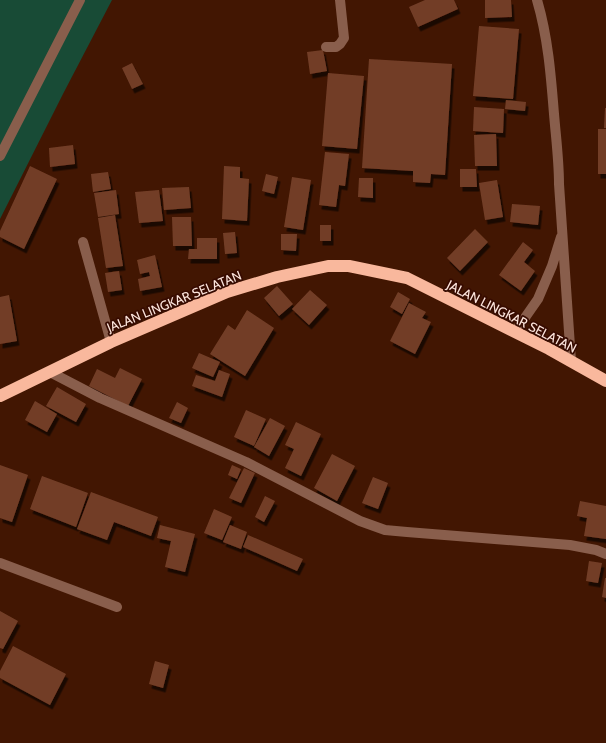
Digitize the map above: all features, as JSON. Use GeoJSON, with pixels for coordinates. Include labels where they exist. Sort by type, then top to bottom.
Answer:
{"type":"FeatureCollection","features":[{"type":"Feature","properties":{"kind":"highway","name":"JALAN LINGKAR SELATAN"},"geometry":{"type":"LineString","coordinates":[[0,396],[111,342],[227,292],[277,277],[328,266],[349,266],[407,278],[515,332],[606,380]]}},
{"type":"Feature","properties":{"kind":"street"},"geometry":{"type":"LineString","coordinates":[[0,156],[80,0]]}},
{"type":"Feature","properties":{"kind":"street"},"geometry":{"type":"LineString","coordinates":[[326,47],[336,47],[344,38],[340,0]]}},
{"type":"Feature","properties":{"kind":"street"},"geometry":{"type":"LineString","coordinates":[[537,0],[541,13],[551,75],[571,361]]}},
{"type":"Feature","properties":{"kind":"street"},"geometry":{"type":"LineString","coordinates":[[515,332],[538,299],[552,266],[563,232]]}},
{"type":"Feature","properties":{"kind":"street"},"geometry":{"type":"LineString","coordinates":[[83,242],[111,342]]}},
{"type":"Feature","properties":{"kind":"street"},"geometry":{"type":"LineString","coordinates":[[50,372],[100,398],[246,462],[360,521],[385,530],[570,545],[606,554]]}},
{"type":"Feature","properties":{"kind":"street"},"geometry":{"type":"LineString","coordinates":[[0,563],[117,607]]}},
{"type":"Feature","properties":{"kind":"green space"},"geometry":{"type":"Polygon","coordinates":[[[0,0],[112,0],[0,219],[0,0]]]}},
{"type":"Feature","properties":{"kind":"building"},"geometry":{"type":"Polygon","coordinates":[[[425,0],[454,0],[458,9],[418,27],[409,7],[425,0]]]}},
{"type":"Feature","properties":{"kind":"building"},"geometry":{"type":"Polygon","coordinates":[[[485,0],[511,0],[512,17],[485,18],[485,0]]]}},
{"type":"Feature","properties":{"kind":"building"},"geometry":{"type":"Polygon","coordinates":[[[479,26],[519,29],[513,99],[473,96],[479,26]]]}},
{"type":"Feature","properties":{"kind":"building"},"geometry":{"type":"Polygon","coordinates":[[[323,50],[327,71],[310,74],[307,52],[323,50]]]}},
{"type":"Feature","properties":{"kind":"building"},"geometry":{"type":"Polygon","coordinates":[[[369,59],[452,64],[445,175],[431,174],[430,183],[413,182],[413,171],[362,168],[369,59]]]}},
{"type":"Feature","properties":{"kind":"building"},"geometry":{"type":"Polygon","coordinates":[[[132,63],[143,84],[132,89],[122,68],[132,63]]]}},
{"type":"Feature","properties":{"kind":"building"},"geometry":{"type":"Polygon","coordinates":[[[328,73],[364,76],[357,149],[322,146],[328,73]]]}},
{"type":"Feature","properties":{"kind":"building"},"geometry":{"type":"Polygon","coordinates":[[[506,100],[526,102],[525,111],[505,109],[506,100]]]}},
{"type":"Feature","properties":{"kind":"building"},"geometry":{"type":"Polygon","coordinates":[[[474,107],[504,109],[503,133],[473,131],[474,107]]]}},
{"type":"Feature","properties":{"kind":"building"},"geometry":{"type":"Polygon","coordinates":[[[605,108],[606,128],[604,128],[605,108]]]}},
{"type":"Feature","properties":{"kind":"building"},"geometry":{"type":"Polygon","coordinates":[[[598,129],[606,129],[606,174],[598,174],[598,129]]]}},
{"type":"Feature","properties":{"kind":"building"},"geometry":{"type":"Polygon","coordinates":[[[496,134],[497,166],[475,166],[474,135],[496,134]]]}},
{"type":"Feature","properties":{"kind":"building"},"geometry":{"type":"Polygon","coordinates":[[[73,145],[75,164],[50,167],[49,148],[73,145]]]}},
{"type":"Feature","properties":{"kind":"building"},"geometry":{"type":"Polygon","coordinates":[[[325,152],[349,154],[345,186],[339,185],[336,207],[319,205],[325,152]]]}},
{"type":"Feature","properties":{"kind":"building"},"geometry":{"type":"Polygon","coordinates":[[[30,166],[57,179],[24,249],[0,237],[0,231],[30,166]]]}},
{"type":"Feature","properties":{"kind":"building"},"geometry":{"type":"Polygon","coordinates":[[[224,166],[240,167],[240,178],[249,179],[247,221],[222,219],[224,166]]]}},
{"type":"Feature","properties":{"kind":"building"},"geometry":{"type":"Polygon","coordinates":[[[460,169],[476,169],[477,187],[460,187],[460,169]]]}},
{"type":"Feature","properties":{"kind":"building"},"geometry":{"type":"Polygon","coordinates":[[[108,172],[111,189],[93,192],[91,174],[108,172]]]}},
{"type":"Feature","properties":{"kind":"building"},"geometry":{"type":"Polygon","coordinates":[[[266,174],[278,177],[274,194],[262,191],[266,174]]]}},
{"type":"Feature","properties":{"kind":"building"},"geometry":{"type":"Polygon","coordinates":[[[292,177],[311,180],[303,230],[284,227],[292,177]]]}},
{"type":"Feature","properties":{"kind":"building"},"geometry":{"type":"Polygon","coordinates":[[[359,178],[373,178],[373,198],[358,197],[359,178]]]}},
{"type":"Feature","properties":{"kind":"building"},"geometry":{"type":"Polygon","coordinates":[[[497,180],[503,217],[485,220],[479,183],[497,180]]]}},
{"type":"Feature","properties":{"kind":"building"},"geometry":{"type":"Polygon","coordinates":[[[189,187],[191,208],[164,210],[162,188],[189,187]]]}},
{"type":"Feature","properties":{"kind":"building"},"geometry":{"type":"Polygon","coordinates":[[[116,190],[119,214],[98,217],[94,193],[116,190]]]}},
{"type":"Feature","properties":{"kind":"building"},"geometry":{"type":"Polygon","coordinates":[[[159,190],[163,221],[139,223],[135,192],[159,190]]]}},
{"type":"Feature","properties":{"kind":"building"},"geometry":{"type":"Polygon","coordinates":[[[512,204],[540,206],[538,225],[510,222],[512,204]]]}},
{"type":"Feature","properties":{"kind":"building"},"geometry":{"type":"Polygon","coordinates":[[[115,215],[123,266],[106,268],[98,218],[115,215]]]}},
{"type":"Feature","properties":{"kind":"building"},"geometry":{"type":"Polygon","coordinates":[[[172,217],[191,217],[192,246],[173,246],[172,217]]]}},
{"type":"Feature","properties":{"kind":"building"},"geometry":{"type":"Polygon","coordinates":[[[320,225],[331,225],[331,241],[320,241],[320,225]]]}},
{"type":"Feature","properties":{"kind":"building"},"geometry":{"type":"Polygon","coordinates":[[[475,229],[488,242],[460,271],[447,258],[475,229]]]}},
{"type":"Feature","properties":{"kind":"building"},"geometry":{"type":"Polygon","coordinates":[[[235,232],[237,253],[225,254],[223,233],[235,232]]]}},
{"type":"Feature","properties":{"kind":"building"},"geometry":{"type":"Polygon","coordinates":[[[281,234],[297,234],[296,251],[281,250],[281,234]]]}},
{"type":"Feature","properties":{"kind":"building"},"geometry":{"type":"Polygon","coordinates":[[[197,238],[217,238],[217,259],[188,259],[189,249],[197,249],[197,238]]]}},
{"type":"Feature","properties":{"kind":"building"},"geometry":{"type":"Polygon","coordinates":[[[523,242],[533,250],[524,262],[535,271],[521,291],[499,275],[523,242]]]}},
{"type":"Feature","properties":{"kind":"building"},"geometry":{"type":"Polygon","coordinates":[[[155,255],[162,287],[140,291],[138,279],[150,276],[149,272],[140,274],[137,260],[155,255]]]}},
{"type":"Feature","properties":{"kind":"building"},"geometry":{"type":"Polygon","coordinates":[[[119,271],[122,290],[108,292],[105,273],[119,271]]]}},
{"type":"Feature","properties":{"kind":"building"},"geometry":{"type":"Polygon","coordinates":[[[277,286],[293,304],[279,316],[264,298],[277,286]]]}},
{"type":"Feature","properties":{"kind":"building"},"geometry":{"type":"Polygon","coordinates":[[[310,290],[327,305],[309,325],[292,309],[310,290]]]}},
{"type":"Feature","properties":{"kind":"building"},"geometry":{"type":"Polygon","coordinates":[[[398,292],[410,299],[402,314],[390,307],[398,292]]]}},
{"type":"Feature","properties":{"kind":"building"},"geometry":{"type":"Polygon","coordinates":[[[9,295],[17,341],[0,344],[0,297],[9,295]]]}},
{"type":"Feature","properties":{"kind":"building"},"geometry":{"type":"Polygon","coordinates":[[[409,303],[426,312],[422,318],[431,322],[415,354],[390,341],[409,303]]]}},
{"type":"Feature","properties":{"kind":"building"},"geometry":{"type":"Polygon","coordinates":[[[247,310],[274,328],[245,376],[210,354],[228,325],[235,330],[247,310]]]}},
{"type":"Feature","properties":{"kind":"building"},"geometry":{"type":"Polygon","coordinates":[[[199,353],[220,362],[213,377],[192,368],[199,353]]]}},
{"type":"Feature","properties":{"kind":"building"},"geometry":{"type":"Polygon","coordinates":[[[120,368],[142,379],[128,406],[89,386],[97,369],[115,378],[120,368]]]}},
{"type":"Feature","properties":{"kind":"building"},"geometry":{"type":"Polygon","coordinates":[[[219,370],[230,374],[222,397],[192,386],[196,375],[215,381],[219,370]]]}},
{"type":"Feature","properties":{"kind":"building"},"geometry":{"type":"Polygon","coordinates":[[[57,387],[86,404],[76,422],[46,406],[57,387]]]}},
{"type":"Feature","properties":{"kind":"building"},"geometry":{"type":"Polygon","coordinates":[[[35,401],[57,414],[47,432],[25,420],[35,401]]]}},
{"type":"Feature","properties":{"kind":"building"},"geometry":{"type":"Polygon","coordinates":[[[177,402],[188,408],[181,423],[169,418],[177,402]]]}},
{"type":"Feature","properties":{"kind":"building"},"geometry":{"type":"Polygon","coordinates":[[[246,410],[266,419],[254,446],[234,437],[246,410]]]}},
{"type":"Feature","properties":{"kind":"building"},"geometry":{"type":"Polygon","coordinates":[[[270,418],[285,426],[269,456],[254,447],[270,418]]]}},
{"type":"Feature","properties":{"kind":"building"},"geometry":{"type":"Polygon","coordinates":[[[296,422],[321,434],[301,476],[285,468],[294,449],[285,445],[296,422]]]}},
{"type":"Feature","properties":{"kind":"building"},"geometry":{"type":"Polygon","coordinates":[[[332,454],[355,466],[337,501],[314,488],[332,454]]]}},
{"type":"Feature","properties":{"kind":"building"},"geometry":{"type":"Polygon","coordinates":[[[0,465],[28,475],[12,522],[0,518],[0,465]]]}},
{"type":"Feature","properties":{"kind":"building"},"geometry":{"type":"Polygon","coordinates":[[[232,465],[241,469],[237,479],[228,475],[232,465]]]}},
{"type":"Feature","properties":{"kind":"building"},"geometry":{"type":"Polygon","coordinates":[[[244,468],[255,473],[241,503],[229,498],[244,468]]]}},
{"type":"Feature","properties":{"kind":"building"},"geometry":{"type":"Polygon","coordinates":[[[42,476],[88,493],[76,527],[30,509],[42,476]]]}},
{"type":"Feature","properties":{"kind":"building"},"geometry":{"type":"Polygon","coordinates":[[[373,477],[388,483],[378,509],[362,503],[373,477]]]}},
{"type":"Feature","properties":{"kind":"building"},"geometry":{"type":"Polygon","coordinates":[[[91,492],[158,517],[151,536],[114,522],[107,540],[77,529],[91,492]]]}},
{"type":"Feature","properties":{"kind":"building"},"geometry":{"type":"Polygon","coordinates":[[[265,496],[275,501],[264,522],[255,517],[265,496]]]}},
{"type":"Feature","properties":{"kind":"building"},"geometry":{"type":"Polygon","coordinates":[[[580,501],[606,506],[606,539],[584,536],[587,518],[577,516],[580,501]]]}},
{"type":"Feature","properties":{"kind":"building"},"geometry":{"type":"Polygon","coordinates":[[[214,509],[232,517],[222,540],[204,533],[214,509]]]}},
{"type":"Feature","properties":{"kind":"building"},"geometry":{"type":"Polygon","coordinates":[[[160,525],[195,534],[185,572],[165,567],[171,541],[157,538],[160,525]]]}},
{"type":"Feature","properties":{"kind":"building"},"geometry":{"type":"Polygon","coordinates":[[[230,525],[247,532],[241,549],[223,542],[230,525]]]}},
{"type":"Feature","properties":{"kind":"building"},"geometry":{"type":"Polygon","coordinates":[[[248,535],[303,559],[297,571],[243,547],[248,535]]]}},
{"type":"Feature","properties":{"kind":"building"},"geometry":{"type":"Polygon","coordinates":[[[589,561],[602,563],[598,583],[586,581],[589,561]]]}},
{"type":"Feature","properties":{"kind":"building"},"geometry":{"type":"Polygon","coordinates":[[[606,578],[606,598],[602,597],[606,578]]]}},
{"type":"Feature","properties":{"kind":"building"},"geometry":{"type":"Polygon","coordinates":[[[0,611],[18,621],[3,649],[0,648],[0,611]]]}},
{"type":"Feature","properties":{"kind":"building"},"geometry":{"type":"Polygon","coordinates":[[[13,646],[66,674],[50,705],[0,678],[0,671],[13,646]]]}},
{"type":"Feature","properties":{"kind":"building"},"geometry":{"type":"Polygon","coordinates":[[[155,661],[169,665],[163,688],[149,684],[155,661]]]}}]}
